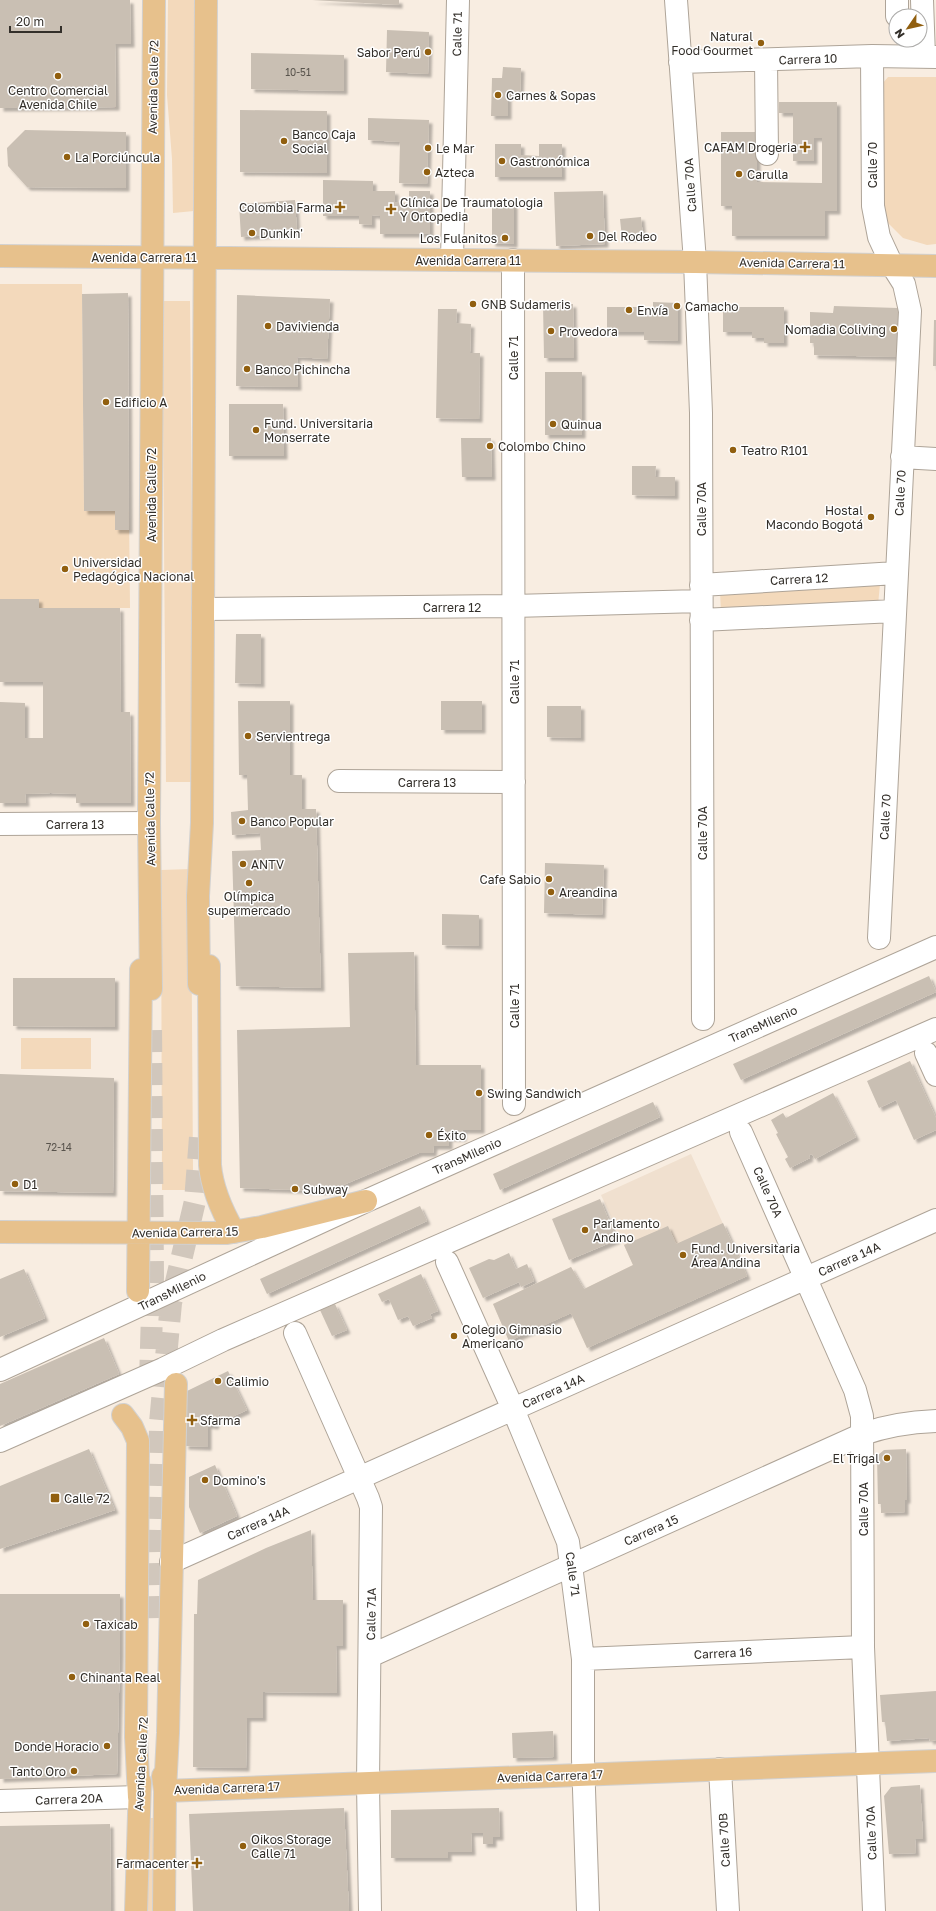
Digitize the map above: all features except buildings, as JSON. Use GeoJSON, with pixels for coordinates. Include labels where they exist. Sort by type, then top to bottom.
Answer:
{"type":"FeatureCollection","features":[{"type":"Feature","properties":{"kind":"main road","name":"Avenida Calle 72"},"geometry":{"type":"LineString","coordinates":[[151,989],[149,823],[154,0]]}},
{"type":"Feature","properties":{"kind":"main road"},"geometry":{"type":"LineString","coordinates":[[199,984],[198,896],[202,823],[204,609],[206,0]]}},
{"type":"Feature","properties":{"kind":"main road","name":"Avenida Carrera 11"},"geometry":{"type":"LineString","coordinates":[[0,256],[513,260],[936,266]]}},
{"type":"Feature","properties":{"kind":"main road"},"geometry":{"type":"LineString","coordinates":[[138,1291],[140,1233],[142,895],[149,823]]}},
{"type":"Feature","properties":{"kind":"main road"},"geometry":{"type":"LineString","coordinates":[[202,823],[208,890],[210,1165],[212,1180],[218,1200],[234,1232]]}},
{"type":"Feature","properties":{"kind":"main road","name":"Avenida Carrera 15"},"geometry":{"type":"LineString","coordinates":[[0,1232],[234,1232],[262,1227],[366,1201]]}},
{"type":"Feature","properties":{"kind":"main road"},"geometry":{"type":"LineString","coordinates":[[165,1791],[168,1733],[176,1384]]}},
{"type":"Feature","properties":{"kind":"main road"},"geometry":{"type":"LineString","coordinates":[[123,1415],[132,1427],[138,1441],[136,1737],[139,1797]]}},
{"type":"Feature","properties":{"kind":"main road","name":"Avenida Calle 72"},"geometry":{"type":"LineString","coordinates":[[136,1911],[139,1797],[152,1618],[159,1735],[165,1791],[164,1911]]}},
{"type":"Feature","properties":{"kind":"main road","name":"Avenida Carrera 17"},"geometry":{"type":"LineString","coordinates":[[165,1791],[936,1761]]}},
{"type":"Feature","properties":{"kind":"street","name":"Calle 71"},"geometry":{"type":"LineString","coordinates":[[452,260],[458,0]]}},
{"type":"Feature","properties":{"kind":"street","name":"Calle 70A"},"geometry":{"type":"LineString","coordinates":[[676,0],[695,262],[701,413],[703,1019]]}},
{"type":"Feature","properties":{"kind":"street"},"geometry":{"type":"LineString","coordinates":[[922,0],[930,57]]}},
{"type":"Feature","properties":{"kind":"street","name":"Carrera 10"},"geometry":{"type":"LineString","coordinates":[[680,62],[872,56],[897,48],[930,57]]}},
{"type":"Feature","properties":{"kind":"street","name":"Calle 70"},"geometry":{"type":"LineString","coordinates":[[872,56],[872,206],[878,237],[892,265],[904,284],[910,311],[894,610],[879,938]]}},
{"type":"Feature","properties":{"kind":"street"},"geometry":{"type":"LineString","coordinates":[[766,60],[767,154]]}},
{"type":"Feature","properties":{"kind":"street","name":"Calle 71"},"geometry":{"type":"LineString","coordinates":[[513,260],[514,1104]]}},
{"type":"Feature","properties":{"kind":"street"},"geometry":{"type":"LineString","coordinates":[[902,457],[936,459]]}},
{"type":"Feature","properties":{"kind":"street","name":"Carrera 12"},"geometry":{"type":"LineString","coordinates":[[701,602],[896,573]]}},
{"type":"Feature","properties":{"kind":"street","name":"Carrera 12"},"geometry":{"type":"LineString","coordinates":[[204,609],[513,606],[701,602],[894,610]]}},
{"type":"Feature","properties":{"kind":"street","name":"Carrera 13"},"geometry":{"type":"LineString","coordinates":[[339,781],[514,782]]}},
{"type":"Feature","properties":{"kind":"street","name":"Carrera 13"},"geometry":{"type":"LineString","coordinates":[[0,824],[149,823]]}},
{"type":"Feature","properties":{"kind":"street","name":"TransMilenio"},"geometry":{"type":"LineString","coordinates":[[0,1370],[366,1201],[936,947]]}},
{"type":"Feature","properties":{"kind":"street"},"geometry":{"type":"LineString","coordinates":[[0,1441],[164,1369],[223,1340],[936,1029]]}},
{"type":"Feature","properties":{"kind":"street"},"geometry":{"type":"LineString","coordinates":[[926,1053],[936,1075]]}},
{"type":"Feature","properties":{"kind":"street","name":"Calle 70A"},"geometry":{"type":"LineString","coordinates":[[741,1132],[807,1278],[855,1390],[862,1416],[863,1647],[874,1911]]}},
{"type":"Feature","properties":{"kind":"street","name":"Carrera 14A"},"geometry":{"type":"LineString","coordinates":[[171,1562],[936,1220]]}},
{"type":"Feature","properties":{"kind":"street","name":"Calle 71"},"geometry":{"type":"LineString","coordinates":[[447,1262],[513,1409],[568,1542],[583,1659],[584,1775],[588,1911]]}},
{"type":"Feature","properties":{"kind":"street","name":"Calle 71A"},"geometry":{"type":"LineString","coordinates":[[295,1333],[360,1478],[368,1498],[372,1515],[368,1783],[370,1911]]}},
{"type":"Feature","properties":{"kind":"street","name":"Carrera 15"},"geometry":{"type":"LineString","coordinates":[[370,1656],[863,1434],[880,1427],[905,1422],[936,1421]]}},
{"type":"Feature","properties":{"kind":"street","name":"Carrera 16"},"geometry":{"type":"LineString","coordinates":[[583,1659],[863,1647]]}},
{"type":"Feature","properties":{"kind":"street","name":"Calle 70B"},"geometry":{"type":"LineString","coordinates":[[720,1769],[728,1911]]}},
{"type":"Feature","properties":{"kind":"street","name":"Carrera 20A"},"geometry":{"type":"LineString","coordinates":[[0,1801],[139,1797]]}},
{"type":"Feature","properties":{"kind":"shaded area"},"geometry":{"type":"Polygon","coordinates":[[[168,0],[194,0],[194,211],[173,213],[172,159],[167,95],[168,0]]]}},
{"type":"Feature","properties":{"kind":"shaded area"},"geometry":{"type":"Polygon","coordinates":[[[888,77],[936,77],[936,244],[927,245],[903,238],[883,218],[882,84],[888,77]]]}},
{"type":"Feature","properties":{"kind":"shaded area"},"geometry":{"type":"Polygon","coordinates":[[[0,284],[82,284],[84,511],[129,511],[130,608],[39,608],[39,599],[0,599],[0,284]]]}},
{"type":"Feature","properties":{"kind":"shaded area"},"geometry":{"type":"Polygon","coordinates":[[[162,301],[190,301],[194,782],[166,782],[162,301]]]}},
{"type":"Feature","properties":{"kind":"shaded area"},"geometry":{"type":"Polygon","coordinates":[[[880,584],[878,605],[721,613],[720,591],[880,584]]]}},
{"type":"Feature","properties":{"kind":"shaded area"},"geometry":{"type":"Polygon","coordinates":[[[191,869],[193,1172],[190,1190],[162,1190],[161,870],[191,869]]]}},
{"type":"Feature","properties":{"kind":"shaded area"},"geometry":{"type":"Polygon","coordinates":[[[21,1038],[91,1038],[91,1069],[21,1069],[21,1038]]]}},
{"type":"Feature","properties":{"kind":"shaded area","name":"Fund. Universitaria Área Andina"},"geometry":{"type":"Polygon","coordinates":[[[691,1154],[747,1276],[587,1348],[571,1313],[509,1341],[493,1304],[571,1267],[584,1289],[633,1265],[601,1195],[691,1154]]]}},
{"type":"Feature","properties":{"kind":"shaded area"},"geometry":{"type":"Polygon","coordinates":[[[143,1818],[154,1818],[154,1911],[143,1911],[143,1818]]]}},
{"type":"Feature","properties":{"kind":"tunnel"},"geometry":{"type":"LineString","coordinates":[[150,1382],[153,1277],[151,1023]]}},
{"type":"Feature","properties":{"kind":"tunnel"},"geometry":{"type":"LineString","coordinates":[[159,1618],[158,1540],[160,1423],[171,1303],[195,1201],[200,1137]]}},
{"type":"Feature","properties":{"kind":"place","name":"Natural Food Gourmet"},"geometry":{"type":"Point","coordinates":[761,43]}},
{"type":"Feature","properties":{"kind":"place","name":"Sabor Perú"},"geometry":{"type":"Point","coordinates":[428,52]}},
{"type":"Feature","properties":{"kind":"place","name":"Centro Comercial Avenida Chile"},"geometry":{"type":"Point","coordinates":[58,76]}},
{"type":"Feature","properties":{"kind":"place","name":"Carnes & Sopas"},"geometry":{"type":"Point","coordinates":[498,95]}},
{"type":"Feature","properties":{"kind":"place","name":"Banco Caja Social"},"geometry":{"type":"Point","coordinates":[284,141]}},
{"type":"Feature","properties":{"kind":"place","name":"CAFAM Drogeria"},"geometry":{"type":"Point","coordinates":[805,147]}},
{"type":"Feature","properties":{"kind":"place","name":"Le Mar"},"geometry":{"type":"Point","coordinates":[428,148]}},
{"type":"Feature","properties":{"kind":"place","name":"La Porciúncula"},"geometry":{"type":"Point","coordinates":[67,157]}},
{"type":"Feature","properties":{"kind":"place","name":"Gastronómica"},"geometry":{"type":"Point","coordinates":[502,161]}},
{"type":"Feature","properties":{"kind":"place","name":"Azteca"},"geometry":{"type":"Point","coordinates":[427,172]}},
{"type":"Feature","properties":{"kind":"place","name":"Carulla"},"geometry":{"type":"Point","coordinates":[739,174]}},
{"type":"Feature","properties":{"kind":"place","name":"Colombia Farma"},"geometry":{"type":"Point","coordinates":[340,207]}},
{"type":"Feature","properties":{"kind":"place","name":"Clínica De Traumatologia Y Ortopedia"},"geometry":{"type":"Point","coordinates":[391,209]}},
{"type":"Feature","properties":{"kind":"place","name":"Dunkin'"},"geometry":{"type":"Point","coordinates":[252,233]}},
{"type":"Feature","properties":{"kind":"place","name":"Del Rodeo"},"geometry":{"type":"Point","coordinates":[590,236]}},
{"type":"Feature","properties":{"kind":"place","name":"Los Fulanitos"},"geometry":{"type":"Point","coordinates":[505,238]}},
{"type":"Feature","properties":{"kind":"place","name":"GNB Sudameris"},"geometry":{"type":"Point","coordinates":[473,304]}},
{"type":"Feature","properties":{"kind":"place","name":"Camacho"},"geometry":{"type":"Point","coordinates":[677,306]}},
{"type":"Feature","properties":{"kind":"place","name":"Envía"},"geometry":{"type":"Point","coordinates":[629,310]}},
{"type":"Feature","properties":{"kind":"place","name":"Davivienda"},"geometry":{"type":"Point","coordinates":[268,326]}},
{"type":"Feature","properties":{"kind":"place","name":"Nomadia Coliving"},"geometry":{"type":"Point","coordinates":[894,329]}},
{"type":"Feature","properties":{"kind":"place","name":"Provedora"},"geometry":{"type":"Point","coordinates":[551,331]}},
{"type":"Feature","properties":{"kind":"place","name":"Banco Pichincha"},"geometry":{"type":"Point","coordinates":[247,369]}},
{"type":"Feature","properties":{"kind":"place","name":"Edificio A"},"geometry":{"type":"Point","coordinates":[106,402]}},
{"type":"Feature","properties":{"kind":"place","name":"Quinua"},"geometry":{"type":"Point","coordinates":[553,424]}},
{"type":"Feature","properties":{"kind":"place","name":"Fund. Universitaria Monserrate"},"geometry":{"type":"Point","coordinates":[256,430]}},
{"type":"Feature","properties":{"kind":"place","name":"Colombo Chino"},"geometry":{"type":"Point","coordinates":[490,446]}},
{"type":"Feature","properties":{"kind":"place","name":"Teatro R101"},"geometry":{"type":"Point","coordinates":[733,450]}},
{"type":"Feature","properties":{"kind":"place","name":"Hostal Macondo Bogotá"},"geometry":{"type":"Point","coordinates":[871,517]}},
{"type":"Feature","properties":{"kind":"place","name":"Universidad Pedagógica Nacional"},"geometry":{"type":"Point","coordinates":[65,569]}},
{"type":"Feature","properties":{"kind":"place","name":"Servientrega"},"geometry":{"type":"Point","coordinates":[248,736]}},
{"type":"Feature","properties":{"kind":"place","name":"Banco Popular"},"geometry":{"type":"Point","coordinates":[242,821]}},
{"type":"Feature","properties":{"kind":"place","name":"ANTV"},"geometry":{"type":"Point","coordinates":[243,864]}},
{"type":"Feature","properties":{"kind":"place","name":"Cafe Sabio"},"geometry":{"type":"Point","coordinates":[549,879]}},
{"type":"Feature","properties":{"kind":"place","name":"Olímpica supermercado"},"geometry":{"type":"Point","coordinates":[249,883]}},
{"type":"Feature","properties":{"kind":"place","name":"Areandina"},"geometry":{"type":"Point","coordinates":[551,892]}},
{"type":"Feature","properties":{"kind":"place","name":"Swing Sandwich"},"geometry":{"type":"Point","coordinates":[479,1093]}},
{"type":"Feature","properties":{"kind":"place","name":"Éxito"},"geometry":{"type":"Point","coordinates":[429,1135]}},
{"type":"Feature","properties":{"kind":"place","name":"D1"},"geometry":{"type":"Point","coordinates":[15,1184]}},
{"type":"Feature","properties":{"kind":"place","name":"Subway"},"geometry":{"type":"Point","coordinates":[295,1189]}},
{"type":"Feature","properties":{"kind":"place","name":"Parlamento Andino"},"geometry":{"type":"Point","coordinates":[585,1230]}},
{"type":"Feature","properties":{"kind":"place","name":"Fund. Universitaria Área Andina"},"geometry":{"type":"Point","coordinates":[683,1255]}},
{"type":"Feature","properties":{"kind":"place","name":"Colegio Gimnasio Americano"},"geometry":{"type":"Point","coordinates":[454,1336]}},
{"type":"Feature","properties":{"kind":"place","name":"Calimio"},"geometry":{"type":"Point","coordinates":[218,1381]}},
{"type":"Feature","properties":{"kind":"place","name":"Sfarma"},"geometry":{"type":"Point","coordinates":[192,1420]}},
{"type":"Feature","properties":{"kind":"place","name":"El Trigal"},"geometry":{"type":"Point","coordinates":[887,1458]}},
{"type":"Feature","properties":{"kind":"place","name":"Domino's"},"geometry":{"type":"Point","coordinates":[205,1480]}},
{"type":"Feature","properties":{"kind":"place","name":"Calle 72"},"geometry":{"type":"Point","coordinates":[55,1498]}},
{"type":"Feature","properties":{"kind":"place","name":"Taxicab"},"geometry":{"type":"Point","coordinates":[86,1624]}},
{"type":"Feature","properties":{"kind":"place","name":"Chinanta Real"},"geometry":{"type":"Point","coordinates":[72,1677]}},
{"type":"Feature","properties":{"kind":"place","name":"Donde Horacio"},"geometry":{"type":"Point","coordinates":[107,1746]}},
{"type":"Feature","properties":{"kind":"place","name":"Tanto Oro"},"geometry":{"type":"Point","coordinates":[74,1771]}},
{"type":"Feature","properties":{"kind":"place","name":"Oikos Storage Calle 71"},"geometry":{"type":"Point","coordinates":[243,1846]}},
{"type":"Feature","properties":{"kind":"place","name":"Farmacenter"},"geometry":{"type":"Point","coordinates":[197,1863]}}]}
